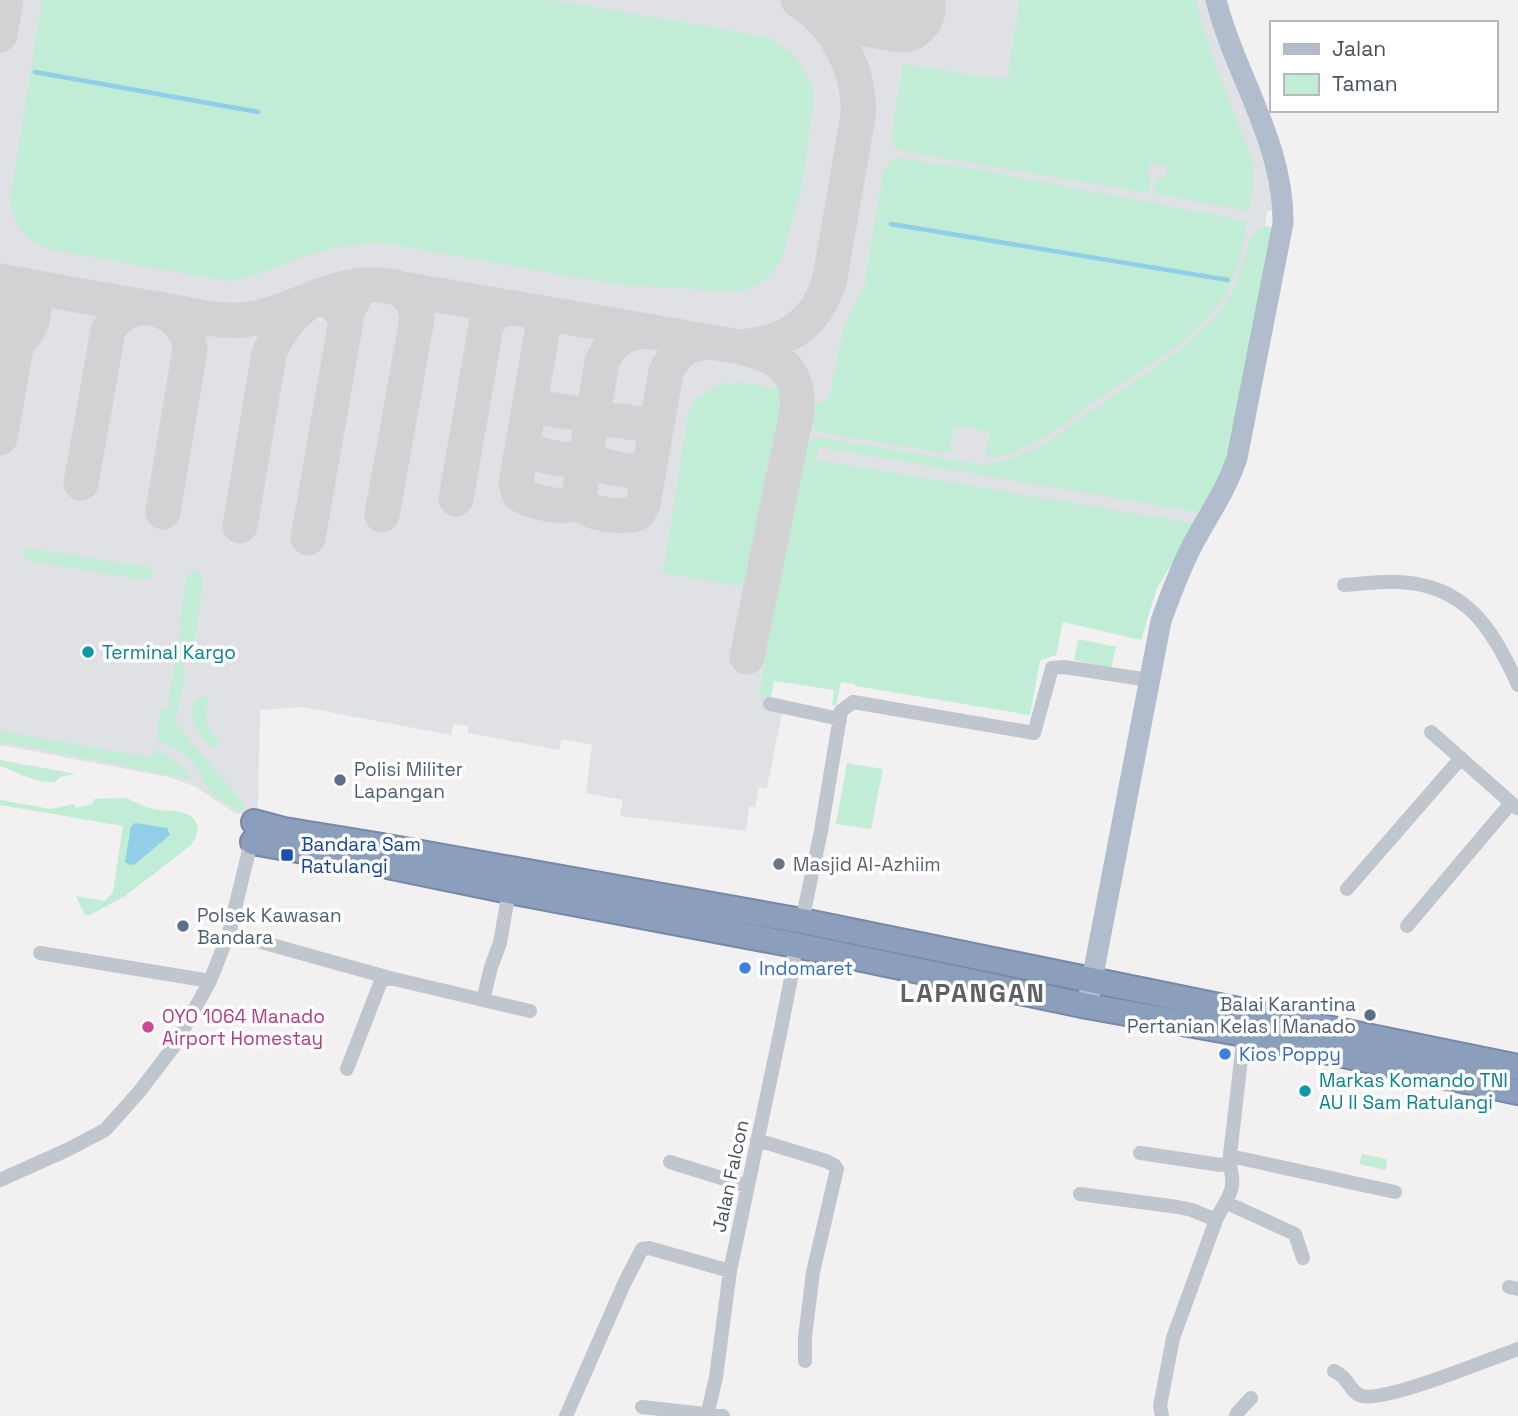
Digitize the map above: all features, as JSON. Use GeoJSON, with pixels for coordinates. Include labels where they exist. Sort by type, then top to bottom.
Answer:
{"type":"FeatureCollection","features":[{"type":"Feature","properties":{"kind":"highway"},"geometry":{"type":"LineString","coordinates":[[253,832],[284,830],[382,846],[802,921],[1091,979],[1368,1049],[1518,1092]]}},
{"type":"Feature","properties":{"kind":"highway"},"geometry":{"type":"LineString","coordinates":[[253,832],[378,864],[796,945],[1087,1006],[1244,1034],[1518,1067]]}},
{"type":"Feature","properties":{"kind":"main road"},"geometry":{"type":"LineString","coordinates":[[1087,1006],[1161,621],[1171,592],[1195,541],[1225,488],[1237,458],[1283,223],[1282,191],[1274,160],[1216,0]]}},
{"type":"Feature","properties":{"kind":"street"},"geometry":{"type":"LineString","coordinates":[[1344,585],[1411,583],[1451,595],[1478,615],[1510,666],[1518,685]]}},
{"type":"Feature","properties":{"kind":"street"},"geometry":{"type":"LineString","coordinates":[[802,921],[821,831],[841,711],[853,702],[1034,733],[1052,668],[1064,667],[1149,680]]}},
{"type":"Feature","properties":{"kind":"street"},"geometry":{"type":"LineString","coordinates":[[769,704],[840,719]]}},
{"type":"Feature","properties":{"kind":"street"},"geometry":{"type":"LineString","coordinates":[[1407,926],[1515,806],[1431,732]]}},
{"type":"Feature","properties":{"kind":"street"},"geometry":{"type":"LineString","coordinates":[[1347,889],[1461,758]]}},
{"type":"Feature","properties":{"kind":"street"},"geometry":{"type":"LineString","coordinates":[[0,1180],[105,1130],[175,1045],[210,981],[229,933],[253,832]]}},
{"type":"Feature","properties":{"kind":"street"},"geometry":{"type":"LineString","coordinates":[[483,1000],[500,943],[509,891]]}},
{"type":"Feature","properties":{"kind":"street"},"geometry":{"type":"LineString","coordinates":[[229,933],[390,978],[530,1012]]}},
{"type":"Feature","properties":{"kind":"street","name":"Jalan Falcon"},"geometry":{"type":"LineString","coordinates":[[708,1415],[716,1377],[730,1271],[796,945]]}},
{"type":"Feature","properties":{"kind":"street"},"geometry":{"type":"LineString","coordinates":[[40,953],[210,981]]}},
{"type":"Feature","properties":{"kind":"street"},"geometry":{"type":"LineString","coordinates":[[347,1069],[381,981],[390,978]]}},
{"type":"Feature","properties":{"kind":"street"},"geometry":{"type":"LineString","coordinates":[[1162,1416],[1160,1406],[1173,1338],[1216,1220],[1232,1189],[1229,1160],[1244,1034]]}},
{"type":"Feature","properties":{"kind":"street"},"geometry":{"type":"LineString","coordinates":[[757,1140],[826,1161],[837,1169],[813,1272],[805,1361]]}},
{"type":"Feature","properties":{"kind":"street"},"geometry":{"type":"LineString","coordinates":[[1140,1153],[1221,1165],[1226,1165],[1229,1160]]}},
{"type":"Feature","properties":{"kind":"street"},"geometry":{"type":"LineString","coordinates":[[1229,1160],[1395,1192]]}},
{"type":"Feature","properties":{"kind":"street"},"geometry":{"type":"LineString","coordinates":[[670,1162],[747,1186]]}},
{"type":"Feature","properties":{"kind":"street"},"geometry":{"type":"LineString","coordinates":[[1080,1194],[1178,1207],[1216,1220]]}},
{"type":"Feature","properties":{"kind":"street"},"geometry":{"type":"LineString","coordinates":[[1227,1203],[1295,1234],[1303,1258]]}},
{"type":"Feature","properties":{"kind":"street"},"geometry":{"type":"LineString","coordinates":[[566,1416],[642,1249],[649,1248],[730,1271]]}},
{"type":"Feature","properties":{"kind":"street"},"geometry":{"type":"LineString","coordinates":[[1334,1371],[1346,1380],[1357,1394],[1378,1396],[1518,1349]]}},
{"type":"Feature","properties":{"kind":"street"},"geometry":{"type":"LineString","coordinates":[[1236,1416],[1251,1398]]}},
{"type":"Feature","properties":{"kind":"street"},"geometry":{"type":"LineString","coordinates":[[642,1407],[723,1416]]}},
{"type":"Feature","properties":{"kind":"shaded area"},"geometry":{"type":"Polygon","coordinates":[[[0,0],[1208,0],[1262,145],[1275,211],[1267,211],[1230,455],[1180,550],[774,677],[770,700],[782,713],[767,788],[759,787],[755,807],[749,806],[746,831],[620,816],[623,800],[586,793],[592,745],[562,739],[559,750],[468,733],[468,726],[454,724],[451,735],[302,707],[261,710],[258,806],[256,812],[248,815],[235,813],[196,787],[169,777],[0,745],[0,0]]]}},
{"type":"Feature","properties":{"kind":"green space"},"geometry":{"type":"Polygon","coordinates":[[[42,0],[550,0],[768,37],[795,56],[813,89],[813,107],[801,189],[782,257],[772,273],[761,282],[746,290],[727,291],[622,285],[384,243],[349,245],[327,250],[252,276],[226,281],[49,249],[22,230],[14,218],[10,200],[42,0]]]}},
{"type":"Feature","properties":{"kind":"green space"},"geometry":{"type":"Polygon","coordinates":[[[1020,0],[1196,0],[1211,52],[1252,161],[1254,181],[1249,211],[1155,194],[1157,178],[1163,179],[1166,176],[1167,166],[1149,163],[1147,173],[1151,174],[1148,193],[902,151],[894,147],[891,135],[903,64],[999,79],[1007,77],[1020,0]]]}},
{"type":"Feature","properties":{"kind":"green space"},"geometry":{"type":"Polygon","coordinates":[[[898,158],[985,171],[1247,221],[1238,265],[1230,286],[1218,305],[1192,333],[1050,433],[1012,453],[985,457],[990,432],[954,425],[949,451],[944,453],[819,432],[809,423],[808,413],[813,406],[830,395],[843,329],[864,287],[883,172],[889,163],[898,158]]]}},
{"type":"Feature","properties":{"kind":"green space"},"geometry":{"type":"Polygon","coordinates":[[[1267,226],[1272,231],[1230,455],[1203,513],[819,447],[816,460],[1196,524],[1157,588],[1141,640],[1063,622],[1056,655],[1040,660],[1030,715],[841,682],[836,706],[832,705],[834,690],[774,681],[771,697],[759,695],[799,466],[805,445],[816,438],[824,438],[983,465],[1008,460],[1040,447],[1179,351],[1216,317],[1238,280],[1250,239],[1260,227],[1267,226]]]}},
{"type":"Feature","properties":{"kind":"green space"},"geometry":{"type":"Polygon","coordinates":[[[736,382],[778,388],[783,399],[750,583],[744,587],[661,572],[664,567],[688,415],[696,399],[721,383],[736,382]]]}},
{"type":"Feature","properties":{"kind":"green space"},"geometry":{"type":"Polygon","coordinates":[[[27,549],[148,567],[153,574],[146,580],[31,561],[26,559],[23,553],[27,549]]]}},
{"type":"Feature","properties":{"kind":"green space"},"geometry":{"type":"Polygon","coordinates":[[[198,571],[203,580],[193,654],[186,653],[177,725],[244,804],[241,811],[209,791],[196,766],[182,752],[156,739],[161,708],[167,708],[182,624],[179,623],[187,576],[198,571]]]}},
{"type":"Feature","properties":{"kind":"green space"},"geometry":{"type":"Polygon","coordinates":[[[1078,639],[1116,647],[1111,668],[1074,660],[1078,639]]]}},
{"type":"Feature","properties":{"kind":"green space"},"geometry":{"type":"Polygon","coordinates":[[[200,696],[209,697],[206,720],[209,729],[218,739],[216,749],[205,740],[194,724],[192,704],[200,696]]]}},
{"type":"Feature","properties":{"kind":"green space"},"geometry":{"type":"Polygon","coordinates":[[[0,731],[153,758],[155,749],[176,762],[193,780],[127,767],[126,764],[0,742],[0,731]]]}},
{"type":"Feature","properties":{"kind":"green space"},"geometry":{"type":"Polygon","coordinates":[[[0,760],[76,774],[44,782],[0,766],[0,760]]]}},
{"type":"Feature","properties":{"kind":"green space"},"geometry":{"type":"Polygon","coordinates":[[[847,763],[883,769],[871,829],[836,824],[847,763]]]}},
{"type":"Feature","properties":{"kind":"green space"},"geometry":{"type":"Polygon","coordinates":[[[127,798],[150,808],[185,813],[197,825],[197,834],[190,846],[125,896],[90,915],[85,915],[76,896],[105,901],[113,892],[123,826],[0,805],[0,800],[51,809],[73,804],[76,808],[92,804],[94,799],[127,798]]]}},
{"type":"Feature","properties":{"kind":"green space"},"geometry":{"type":"Polygon","coordinates":[[[1362,1154],[1387,1159],[1386,1170],[1359,1164],[1362,1154]]]}},
{"type":"Feature","properties":{"kind":"water"},"geometry":{"type":"Polygon","coordinates":[[[135,823],[167,828],[170,835],[135,864],[130,865],[125,862],[131,826],[135,823]]]}},
{"type":"Feature","properties":{"kind":"waterway"},"geometry":{"type":"LineString","coordinates":[[35,72],[258,112]]}},
{"type":"Feature","properties":{"kind":"waterway"},"geometry":{"type":"LineString","coordinates":[[891,224],[1228,280]]}},
{"type":"Feature","properties":{"kind":"taxiway"},"geometry":{"type":"LineString","coordinates":[[0,35],[6,0]]}},
{"type":"Feature","properties":{"kind":"taxiway"},"geometry":{"type":"LineString","coordinates":[[740,347],[786,336],[808,319],[817,308],[830,278],[858,116],[855,83],[843,50],[824,22],[798,0]]}},
{"type":"Feature","properties":{"kind":"taxiway"},"geometry":{"type":"LineString","coordinates":[[0,281],[222,320],[260,317],[344,288],[380,285],[740,347],[776,360],[784,366],[795,384],[797,411],[747,657]]}},
{"type":"Feature","properties":{"kind":"taxiway"},"geometry":{"type":"LineString","coordinates":[[0,438],[17,343],[9,324],[10,311],[16,297],[26,286],[33,301],[33,316],[28,331],[17,343]]}},
{"type":"Feature","properties":{"kind":"taxiway"},"geometry":{"type":"LineString","coordinates":[[382,515],[417,319],[410,299],[394,286]]}},
{"type":"Feature","properties":{"kind":"taxiway"},"geometry":{"type":"LineString","coordinates":[[240,526],[269,354],[273,345],[295,314],[318,297],[335,305],[346,321]]}},
{"type":"Feature","properties":{"kind":"taxiway"},"geometry":{"type":"LineString","coordinates":[[308,538],[348,308],[354,299]]}},
{"type":"Feature","properties":{"kind":"taxiway"},"geometry":{"type":"LineString","coordinates":[[81,483],[108,331],[124,314],[145,307]]}},
{"type":"Feature","properties":{"kind":"taxiway"},"geometry":{"type":"LineString","coordinates":[[456,499],[486,326],[494,313],[510,307]]}},
{"type":"Feature","properties":{"kind":"taxiway"},"geometry":{"type":"LineString","coordinates":[[156,309],[180,324],[187,336],[190,350],[163,512]]}},
{"type":"Feature","properties":{"kind":"taxiway"},"geometry":{"type":"LineString","coordinates":[[531,311],[540,317],[543,327],[516,483],[519,494],[548,504],[567,505],[574,502],[579,495],[602,362],[610,348],[625,336],[647,331]]}},
{"type":"Feature","properties":{"kind":"taxiway"},"geometry":{"type":"LineString","coordinates":[[579,495],[583,506],[594,512],[618,515],[638,513],[643,504],[666,372],[683,350],[695,344],[709,342]]}},
{"type":"Feature","properties":{"kind":"taxiway"},"geometry":{"type":"LineString","coordinates":[[531,394],[542,408],[581,414],[587,413],[595,404],[599,415],[608,419],[647,425],[658,415]]}},
{"type":"Feature","properties":{"kind":"taxiway"},"geometry":{"type":"LineString","coordinates":[[524,438],[527,448],[552,458],[574,459],[587,450],[595,462],[621,470],[640,470],[651,460]]}},
{"type":"Feature","properties":{"kind":"runway"},"geometry":{"type":"LineString","coordinates":[[856,0],[901,8]]}},
{"type":"Feature","properties":{"kind":"place","name":"Terminal Kargo"},"geometry":{"type":"Point","coordinates":[88,652]}},
{"type":"Feature","properties":{"kind":"place","name":"Polisi Militer Lapangan"},"geometry":{"type":"Point","coordinates":[340,780]}},
{"type":"Feature","properties":{"kind":"place","name":"Bandara Sam Ratulangi"},"geometry":{"type":"Point","coordinates":[287,855]}},
{"type":"Feature","properties":{"kind":"place","name":"Masjid Al-Azhiim"},"geometry":{"type":"Point","coordinates":[779,864]}},
{"type":"Feature","properties":{"kind":"place","name":"Polsek Kawasan Bandara"},"geometry":{"type":"Point","coordinates":[183,926]}},
{"type":"Feature","properties":{"kind":"place","name":"Indomaret"},"geometry":{"type":"Point","coordinates":[745,968]}},
{"type":"Feature","properties":{"kind":"place","name":"Balai Karantina Pertanian Kelas I Manado"},"geometry":{"type":"Point","coordinates":[1370,1015]}},
{"type":"Feature","properties":{"kind":"place","name":"OYO 1064 Manado Airport Homestay"},"geometry":{"type":"Point","coordinates":[148,1027]}},
{"type":"Feature","properties":{"kind":"place","name":"Kios Poppy"},"geometry":{"type":"Point","coordinates":[1225,1054]}},
{"type":"Feature","properties":{"kind":"place","name":"Markas Komando TNI AU II Sam Ratulangi"},"geometry":{"type":"Point","coordinates":[1305,1091]}},
{"type":"Feature","properties":{"kind":"district","name":"LAPANGAN"},"geometry":{"type":"Point","coordinates":[973,993]}}]}
